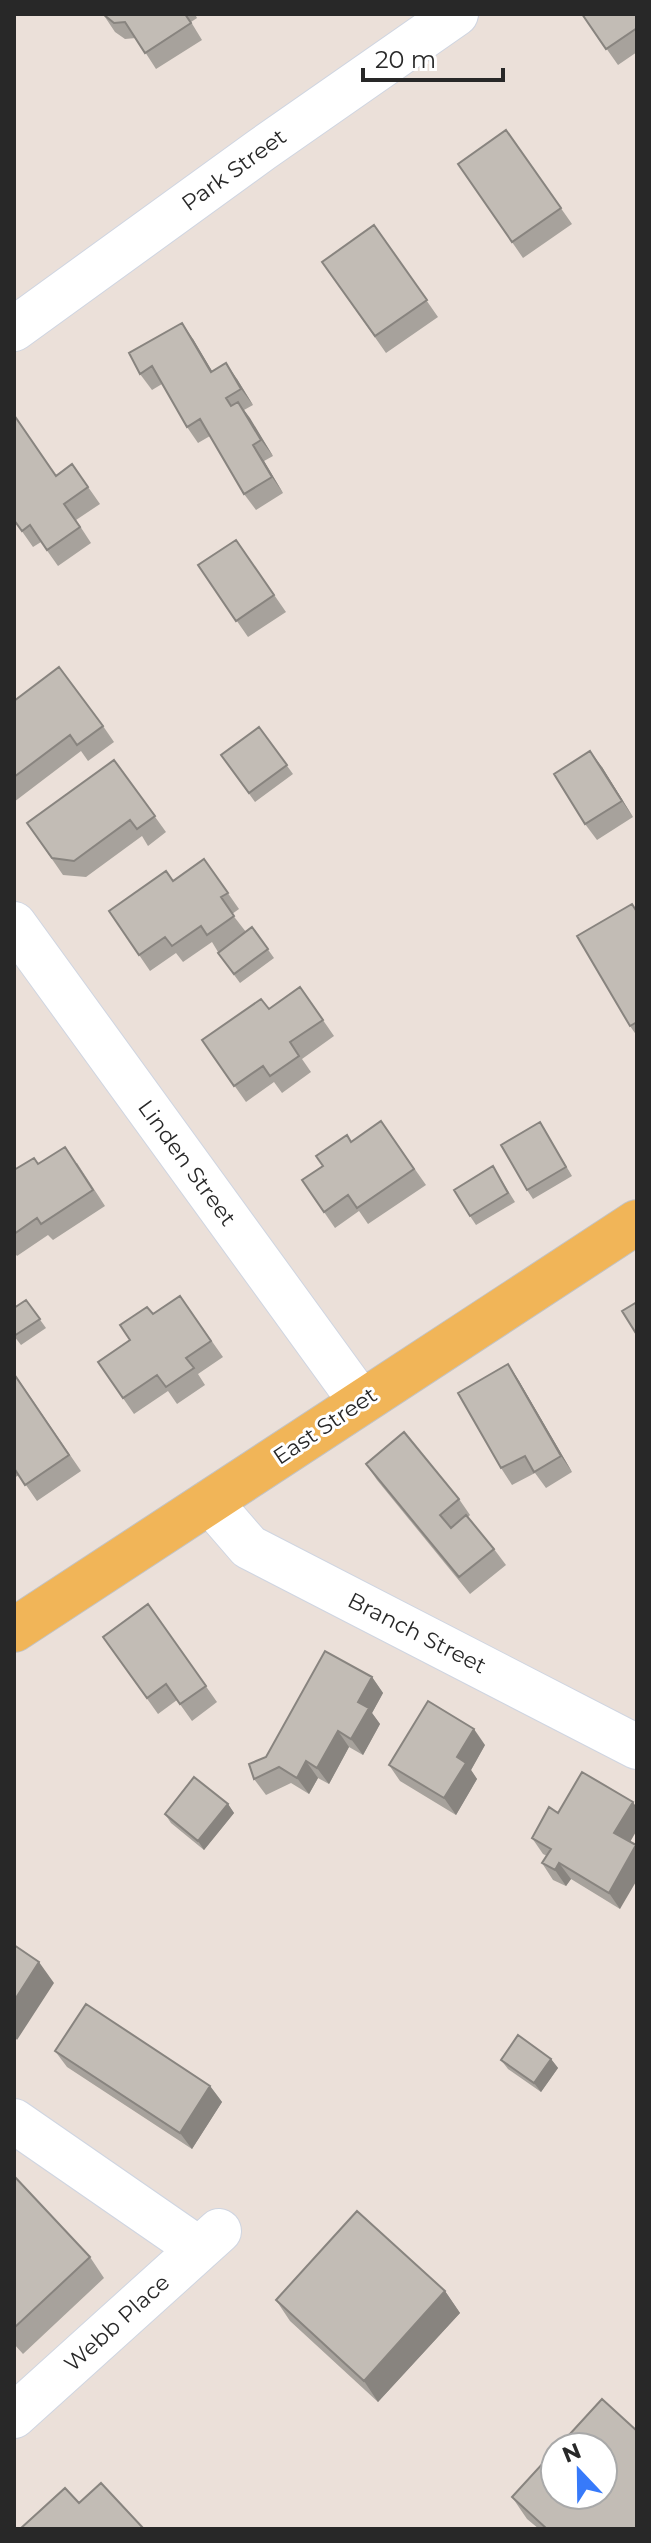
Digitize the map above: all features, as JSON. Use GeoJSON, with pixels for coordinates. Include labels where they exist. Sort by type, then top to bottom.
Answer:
{"type":"FeatureCollection","features":[{"type":"Feature","properties":{"kind":"main road","name":"East Street"},"geometry":{"type":"LineString","coordinates":[[14,1630],[637,1222]]}},
{"type":"Feature","properties":{"kind":"street","name":"Park Street"},"geometry":{"type":"LineString","coordinates":[[14,329],[261,150],[456,14]]}},
{"type":"Feature","properties":{"kind":"street","name":"Linden Street"},"geometry":{"type":"LineString","coordinates":[[14,924],[361,1402]]}},
{"type":"Feature","properties":{"kind":"street","name":"Branch Street"},"geometry":{"type":"LineString","coordinates":[[210,1502],[249,1547],[637,1747]]}},
{"type":"Feature","properties":{"kind":"street","name":"Webb Place"},"geometry":{"type":"LineString","coordinates":[[14,2121],[209,2240],[14,2416]]}},
{"type":"Feature","properties":{"kind":"building"},"geometry":{"type":"Polygon","coordinates":[[[103,14],[185,14],[191,23],[145,53],[125,22],[114,23],[103,14]]]}},
{"type":"Feature","properties":{"kind":"building"},"geometry":{"type":"Polygon","coordinates":[[[582,14],[637,14],[637,28],[606,49],[582,14]]]}},
{"type":"Feature","properties":{"kind":"building"},"geometry":{"type":"Polygon","coordinates":[[[506,130],[561,208],[512,242],[458,164],[506,130]]]}},
{"type":"Feature","properties":{"kind":"building"},"geometry":{"type":"Polygon","coordinates":[[[374,225],[427,300],[375,336],[322,262],[374,225]]]}},
{"type":"Feature","properties":{"kind":"building"},"geometry":{"type":"Polygon","coordinates":[[[182,323],[211,372],[226,363],[241,389],[226,398],[231,406],[238,402],[261,440],[253,445],[272,477],[244,494],[200,419],[187,427],[152,366],[140,374],[129,353],[182,323]]]}},
{"type":"Feature","properties":{"kind":"building"},"geometry":{"type":"Polygon","coordinates":[[[14,415],[56,476],[72,464],[88,487],[64,504],[80,527],[47,550],[30,525],[22,531],[14,520],[14,415]]]}},
{"type":"Feature","properties":{"kind":"building"},"geometry":{"type":"Polygon","coordinates":[[[236,540],[274,595],[236,621],[198,565],[236,540]]]}},
{"type":"Feature","properties":{"kind":"building"},"geometry":{"type":"Polygon","coordinates":[[[59,667],[103,726],[77,745],[70,735],[14,777],[14,701],[59,667]]]}},
{"type":"Feature","properties":{"kind":"building"},"geometry":{"type":"Polygon","coordinates":[[[259,727],[287,765],[249,793],[221,755],[259,727]]]}},
{"type":"Feature","properties":{"kind":"building"},"geometry":{"type":"Polygon","coordinates":[[[590,751],[622,801],[585,824],[554,774],[590,751]]]}},
{"type":"Feature","properties":{"kind":"building"},"geometry":{"type":"Polygon","coordinates":[[[114,760],[155,816],[137,829],[130,820],[74,861],[52,858],[27,823],[114,760]]]}},
{"type":"Feature","properties":{"kind":"building"},"geometry":{"type":"Polygon","coordinates":[[[204,859],[228,893],[221,897],[234,916],[207,935],[201,926],[172,946],[165,937],[139,955],[109,911],[166,871],[173,881],[204,859]]]}},
{"type":"Feature","properties":{"kind":"building"},"geometry":{"type":"Polygon","coordinates":[[[632,904],[637,912],[637,1022],[630,1026],[577,936],[632,904]]]}},
{"type":"Feature","properties":{"kind":"building"},"geometry":{"type":"Polygon","coordinates":[[[252,927],[268,949],[234,974],[218,953],[252,927]]]}},
{"type":"Feature","properties":{"kind":"building"},"geometry":{"type":"Polygon","coordinates":[[[300,987],[323,1020],[290,1042],[299,1056],[270,1076],[263,1066],[234,1086],[202,1040],[261,999],[269,1009],[300,987]]]}},
{"type":"Feature","properties":{"kind":"building"},"geometry":{"type":"Polygon","coordinates":[[[381,1121],[414,1169],[357,1208],[348,1195],[324,1212],[302,1180],[323,1166],[316,1156],[347,1135],[351,1142],[381,1121]]]}},
{"type":"Feature","properties":{"kind":"building"},"geometry":{"type":"Polygon","coordinates":[[[540,1122],[566,1167],[527,1190],[501,1145],[540,1122]]]}},
{"type":"Feature","properties":{"kind":"building"},"geometry":{"type":"Polygon","coordinates":[[[65,1147],[93,1190],[41,1224],[37,1218],[14,1234],[14,1170],[34,1158],[38,1164],[65,1147]]]}},
{"type":"Feature","properties":{"kind":"building"},"geometry":{"type":"Polygon","coordinates":[[[493,1166],[508,1193],[470,1216],[454,1190],[493,1166]]]}},
{"type":"Feature","properties":{"kind":"building"},"geometry":{"type":"Polygon","coordinates":[[[180,1296],[211,1341],[186,1358],[194,1368],[166,1387],[157,1375],[123,1398],[98,1362],[130,1340],[120,1325],[147,1307],[153,1314],[180,1296]]]}},
{"type":"Feature","properties":{"kind":"building"},"geometry":{"type":"Polygon","coordinates":[[[26,1300],[40,1319],[14,1336],[14,1308],[26,1300]]]}},
{"type":"Feature","properties":{"kind":"building"},"geometry":{"type":"Polygon","coordinates":[[[637,1302],[637,1335],[622,1311],[637,1302]]]}},
{"type":"Feature","properties":{"kind":"building"},"geometry":{"type":"Polygon","coordinates":[[[508,1364],[561,1456],[534,1472],[525,1456],[501,1468],[458,1393],[508,1364]]]}},
{"type":"Feature","properties":{"kind":"building"},"geometry":{"type":"Polygon","coordinates":[[[14,1374],[69,1455],[25,1485],[14,1468],[14,1374]]]}},
{"type":"Feature","properties":{"kind":"building"},"geometry":{"type":"Polygon","coordinates":[[[404,1432],[459,1499],[440,1515],[451,1528],[466,1515],[494,1549],[459,1577],[366,1464],[404,1432]]]}},
{"type":"Feature","properties":{"kind":"building"},"geometry":{"type":"Polygon","coordinates":[[[148,1604],[206,1686],[180,1704],[166,1684],[147,1698],[103,1637],[148,1604]]]}},
{"type":"Feature","properties":{"kind":"building"},"geometry":{"type":"Polygon","coordinates":[[[325,1651],[372,1677],[358,1702],[369,1708],[351,1739],[338,1731],[317,1768],[306,1761],[297,1778],[279,1767],[254,1779],[249,1764],[266,1757],[325,1651]]]}},
{"type":"Feature","properties":{"kind":"building"},"geometry":{"type":"Polygon","coordinates":[[[428,1701],[474,1729],[457,1757],[466,1763],[444,1798],[389,1765],[428,1701]]]}},
{"type":"Feature","properties":{"kind":"building"},"geometry":{"type":"Polygon","coordinates":[[[582,1772],[633,1802],[614,1833],[636,1845],[609,1893],[559,1863],[555,1870],[542,1863],[551,1849],[532,1838],[549,1807],[558,1813],[582,1772]]]}},
{"type":"Feature","properties":{"kind":"building"},"geometry":{"type":"Polygon","coordinates":[[[194,1777],[228,1804],[198,1841],[165,1814],[194,1777]]]}},
{"type":"Feature","properties":{"kind":"building"},"geometry":{"type":"Polygon","coordinates":[[[14,1945],[39,1962],[14,2001],[14,1945]]]}},
{"type":"Feature","properties":{"kind":"building"},"geometry":{"type":"Polygon","coordinates":[[[86,2004],[210,2086],[180,2133],[55,2051],[86,2004]]]}},
{"type":"Feature","properties":{"kind":"building"},"geometry":{"type":"Polygon","coordinates":[[[518,2035],[551,2059],[534,2083],[501,2060],[518,2035]]]}},
{"type":"Feature","properties":{"kind":"building"},"geometry":{"type":"Polygon","coordinates":[[[14,2176],[90,2257],[14,2328],[14,2176]]]}},
{"type":"Feature","properties":{"kind":"building"},"geometry":{"type":"Polygon","coordinates":[[[357,2211],[445,2291],[364,2381],[276,2300],[357,2211]]]}},
{"type":"Feature","properties":{"kind":"building"},"geometry":{"type":"Polygon","coordinates":[[[602,2399],[637,2431],[637,2529],[547,2529],[512,2497],[539,2467],[539,2511],[619,2511],[619,2431],[573,2431],[602,2399]]]}},
{"type":"Feature","properties":{"kind":"building"},"geometry":{"type":"Polygon","coordinates":[[[101,2483],[144,2529],[20,2529],[65,2488],[79,2503],[101,2483]]]}}]}
